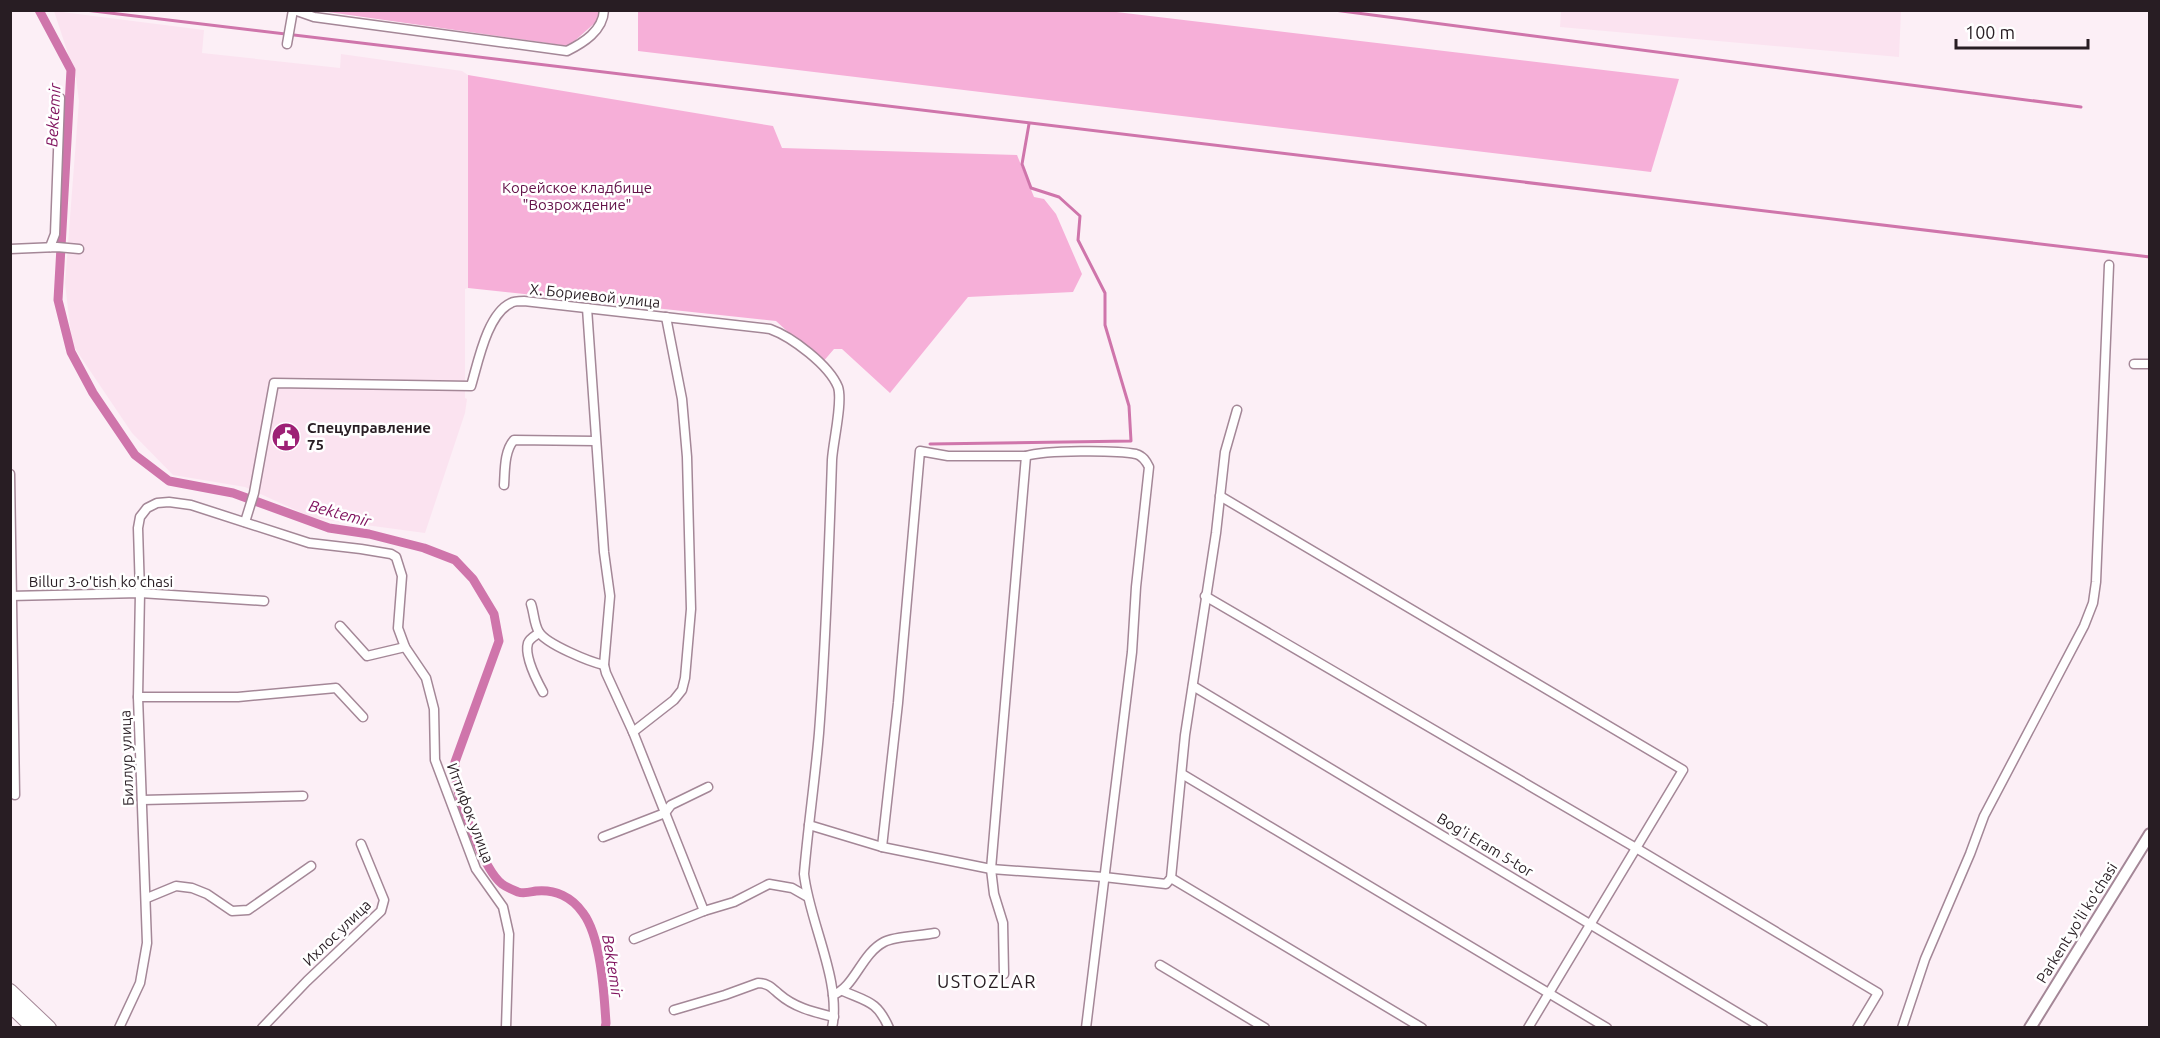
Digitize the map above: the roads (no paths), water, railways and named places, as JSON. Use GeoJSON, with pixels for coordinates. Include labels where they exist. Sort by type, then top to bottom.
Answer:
{"type":"FeatureCollection","features":[{"type":"Feature","properties":{"kind":"highway"},"geometry":{"type":"LineString","coordinates":[[10,991],[49,1028]]}},
{"type":"Feature","properties":{"kind":"highway"},"geometry":{"type":"LineString","coordinates":[[10,1005],[34,1028]]}},
{"type":"Feature","properties":{"kind":"street"},"geometry":{"type":"LineString","coordinates":[[286,44],[293,14],[567,51],[588,40],[604,18],[604,10]]}},
{"type":"Feature","properties":{"kind":"street"},"geometry":{"type":"LineString","coordinates":[[53,247],[60,98]]}},
{"type":"Feature","properties":{"kind":"street"},"geometry":{"type":"LineString","coordinates":[[10,249],[53,247],[79,249]]}},
{"type":"Feature","properties":{"kind":"street"},"geometry":{"type":"LineString","coordinates":[[1902,1028],[1925,959],[1984,816],[2084,626],[2093,603],[2098,537],[2109,265]]}},
{"type":"Feature","properties":{"kind":"street","name":"Х. Бориевой улица"},"geometry":{"type":"LineString","coordinates":[[245,522],[254,493],[274,383],[471,386],[493,320],[511,303],[524,301],[761,327],[779,332],[825,368],[839,389],[833,451],[828,603],[819,735],[809,825]]}},
{"type":"Feature","properties":{"kind":"street"},"geometry":{"type":"LineString","coordinates":[[587,308],[595,441],[610,596],[604,665],[704,911]]}},
{"type":"Feature","properties":{"kind":"street"},"geometry":{"type":"LineString","coordinates":[[633,732],[674,700],[682,690],[686,678],[691,609],[687,457],[682,399],[666,317]]}},
{"type":"Feature","properties":{"kind":"street"},"geometry":{"type":"LineString","coordinates":[[2134,364],[2150,364]]}},
{"type":"Feature","properties":{"kind":"street"},"geometry":{"type":"LineString","coordinates":[[832,1028],[833,995],[806,896],[804,874],[809,825],[882,847],[991,869],[1104,877],[1166,885],[1171,878],[1185,735],[1216,533],[1225,452],[1237,410]]}},
{"type":"Feature","properties":{"kind":"street"},"geometry":{"type":"LineString","coordinates":[[504,485],[505,463],[509,447],[514,440],[595,441]]}},
{"type":"Feature","properties":{"kind":"street"},"geometry":{"type":"LineString","coordinates":[[882,847],[898,703],[920,451],[948,456],[1026,456],[1037,453],[1136,454],[1142,457],[1149,467],[1136,587],[1132,652],[1086,1028]]}},
{"type":"Feature","properties":{"kind":"street"},"geometry":{"type":"LineString","coordinates":[[1004,974],[1003,923],[994,894],[991,869],[1026,456]]}},
{"type":"Feature","properties":{"kind":"street"},"geometry":{"type":"LineString","coordinates":[[10,474],[15,795]]}},
{"type":"Feature","properties":{"kind":"street"},"geometry":{"type":"LineString","coordinates":[[1220,496],[1683,770],[1528,1028]]}},
{"type":"Feature","properties":{"kind":"street","name":"Иттифок улица"},"geometry":{"type":"LineString","coordinates":[[169,502],[191,505],[309,543],[361,549],[391,554],[396,557],[402,576],[398,628],[405,647],[426,678],[434,709],[435,760],[476,869],[503,907],[509,934],[506,1028]]}},
{"type":"Feature","properties":{"kind":"street","name":"Биллур улица"},"geometry":{"type":"LineString","coordinates":[[118,1028],[136,993],[143,972],[147,943],[138,697],[140,593],[138,528],[140,517],[147,508],[157,503],[169,502]]}},
{"type":"Feature","properties":{"kind":"street","name":"Billur 3-o'tish ko'chasi"},"geometry":{"type":"LineString","coordinates":[[11,596],[140,593],[264,602]]}},
{"type":"Feature","properties":{"kind":"street"},"geometry":{"type":"LineString","coordinates":[[1205,596],[1636,848],[1878,993],[1857,1028]]}},
{"type":"Feature","properties":{"kind":"street"},"geometry":{"type":"LineString","coordinates":[[531,604],[539,633],[554,644],[591,662],[604,665]]}},
{"type":"Feature","properties":{"kind":"street"},"geometry":{"type":"LineString","coordinates":[[340,626],[367,656],[405,647]]}},
{"type":"Feature","properties":{"kind":"street"},"geometry":{"type":"LineString","coordinates":[[539,633],[530,639],[527,649],[533,672],[543,692]]}},
{"type":"Feature","properties":{"kind":"street","name":"Bog'i Eram 5-tor"},"geometry":{"type":"LineString","coordinates":[[1193,686],[1764,1028]]}},
{"type":"Feature","properties":{"kind":"street"},"geometry":{"type":"LineString","coordinates":[[138,697],[238,698],[336,688],[363,717]]}},
{"type":"Feature","properties":{"kind":"street"},"geometry":{"type":"LineString","coordinates":[[1182,774],[1607,1028]]}},
{"type":"Feature","properties":{"kind":"street"},"geometry":{"type":"LineString","coordinates":[[603,837],[665,813],[670,805],[708,788]]}},
{"type":"Feature","properties":{"kind":"street"},"geometry":{"type":"LineString","coordinates":[[142,800],[303,796]]}},
{"type":"Feature","properties":{"kind":"street","name":"Parkent yo'li ko'chasi"},"geometry":{"type":"LineString","coordinates":[[2030,1028],[2150,834]]}},
{"type":"Feature","properties":{"kind":"street","name":"Ихлос улица"},"geometry":{"type":"LineString","coordinates":[[262,1028],[384,906],[384,900],[362,844]]}},
{"type":"Feature","properties":{"kind":"street","name":"Parkent yo'li ko'chasi"},"geometry":{"type":"LineString","coordinates":[[2036,1028],[2150,844]]}},
{"type":"Feature","properties":{"kind":"street"},"geometry":{"type":"LineString","coordinates":[[147,898],[176,886],[192,888],[207,894],[232,911],[248,910],[311,866]]}},
{"type":"Feature","properties":{"kind":"street"},"geometry":{"type":"LineString","coordinates":[[1171,878],[1422,1028]]}},
{"type":"Feature","properties":{"kind":"street"},"geometry":{"type":"LineString","coordinates":[[634,939],[704,911],[734,902],[769,884],[792,888],[806,896]]}},
{"type":"Feature","properties":{"kind":"street"},"geometry":{"type":"LineString","coordinates":[[833,995],[843,991],[869,953],[884,942],[896,937],[935,933]]}},
{"type":"Feature","properties":{"kind":"street"},"geometry":{"type":"LineString","coordinates":[[1160,965],[1264,1028]]}},
{"type":"Feature","properties":{"kind":"street"},"geometry":{"type":"LineString","coordinates":[[674,1010],[764,983],[790,1003],[834,1017]]}},
{"type":"Feature","properties":{"kind":"street"},"geometry":{"type":"LineString","coordinates":[[843,991],[881,1010],[888,1028]]}},
{"type":"Feature","properties":{"kind":"waterway","name":"Bektemir"},"geometry":{"type":"LineString","coordinates":[[39,10],[71,70],[58,300],[71,352],[93,393],[135,455],[169,481],[233,493],[329,528],[369,534],[424,548],[455,560],[473,579],[494,614],[499,641],[455,762],[462,804],[480,851],[502,884],[520,893],[550,891],[562,895],[583,913],[589,923],[598,950],[605,1028]]}},
{"type":"Feature","properties":{"kind":"waterway"},"geometry":{"type":"LineString","coordinates":[[85,10],[2150,257]]}},
{"type":"Feature","properties":{"kind":"waterway"},"geometry":{"type":"LineString","coordinates":[[1334,10],[2081,107]]}},
{"type":"Feature","properties":{"kind":"waterway"},"geometry":{"type":"LineString","coordinates":[[930,444],[1131,441],[1129,406],[1105,325],[1105,293],[1078,240],[1080,216],[1059,197],[1031,188],[1022,164],[1029,124]]}},
{"type":"Feature","properties":{"kind":"place","name":"Спецуправление 75"},"geometry":{"type":"Point","coordinates":[286,437]}},
{"type":"Feature","properties":{"kind":"district","name":"USTOZLAR"},"geometry":{"type":"Point","coordinates":[987,982]}},
{"type":"Feature","properties":{"kind":"park label","name":"Корейское кладбище \"Возрождение\""},"geometry":{"type":"Point","coordinates":[577,196]}}]}
